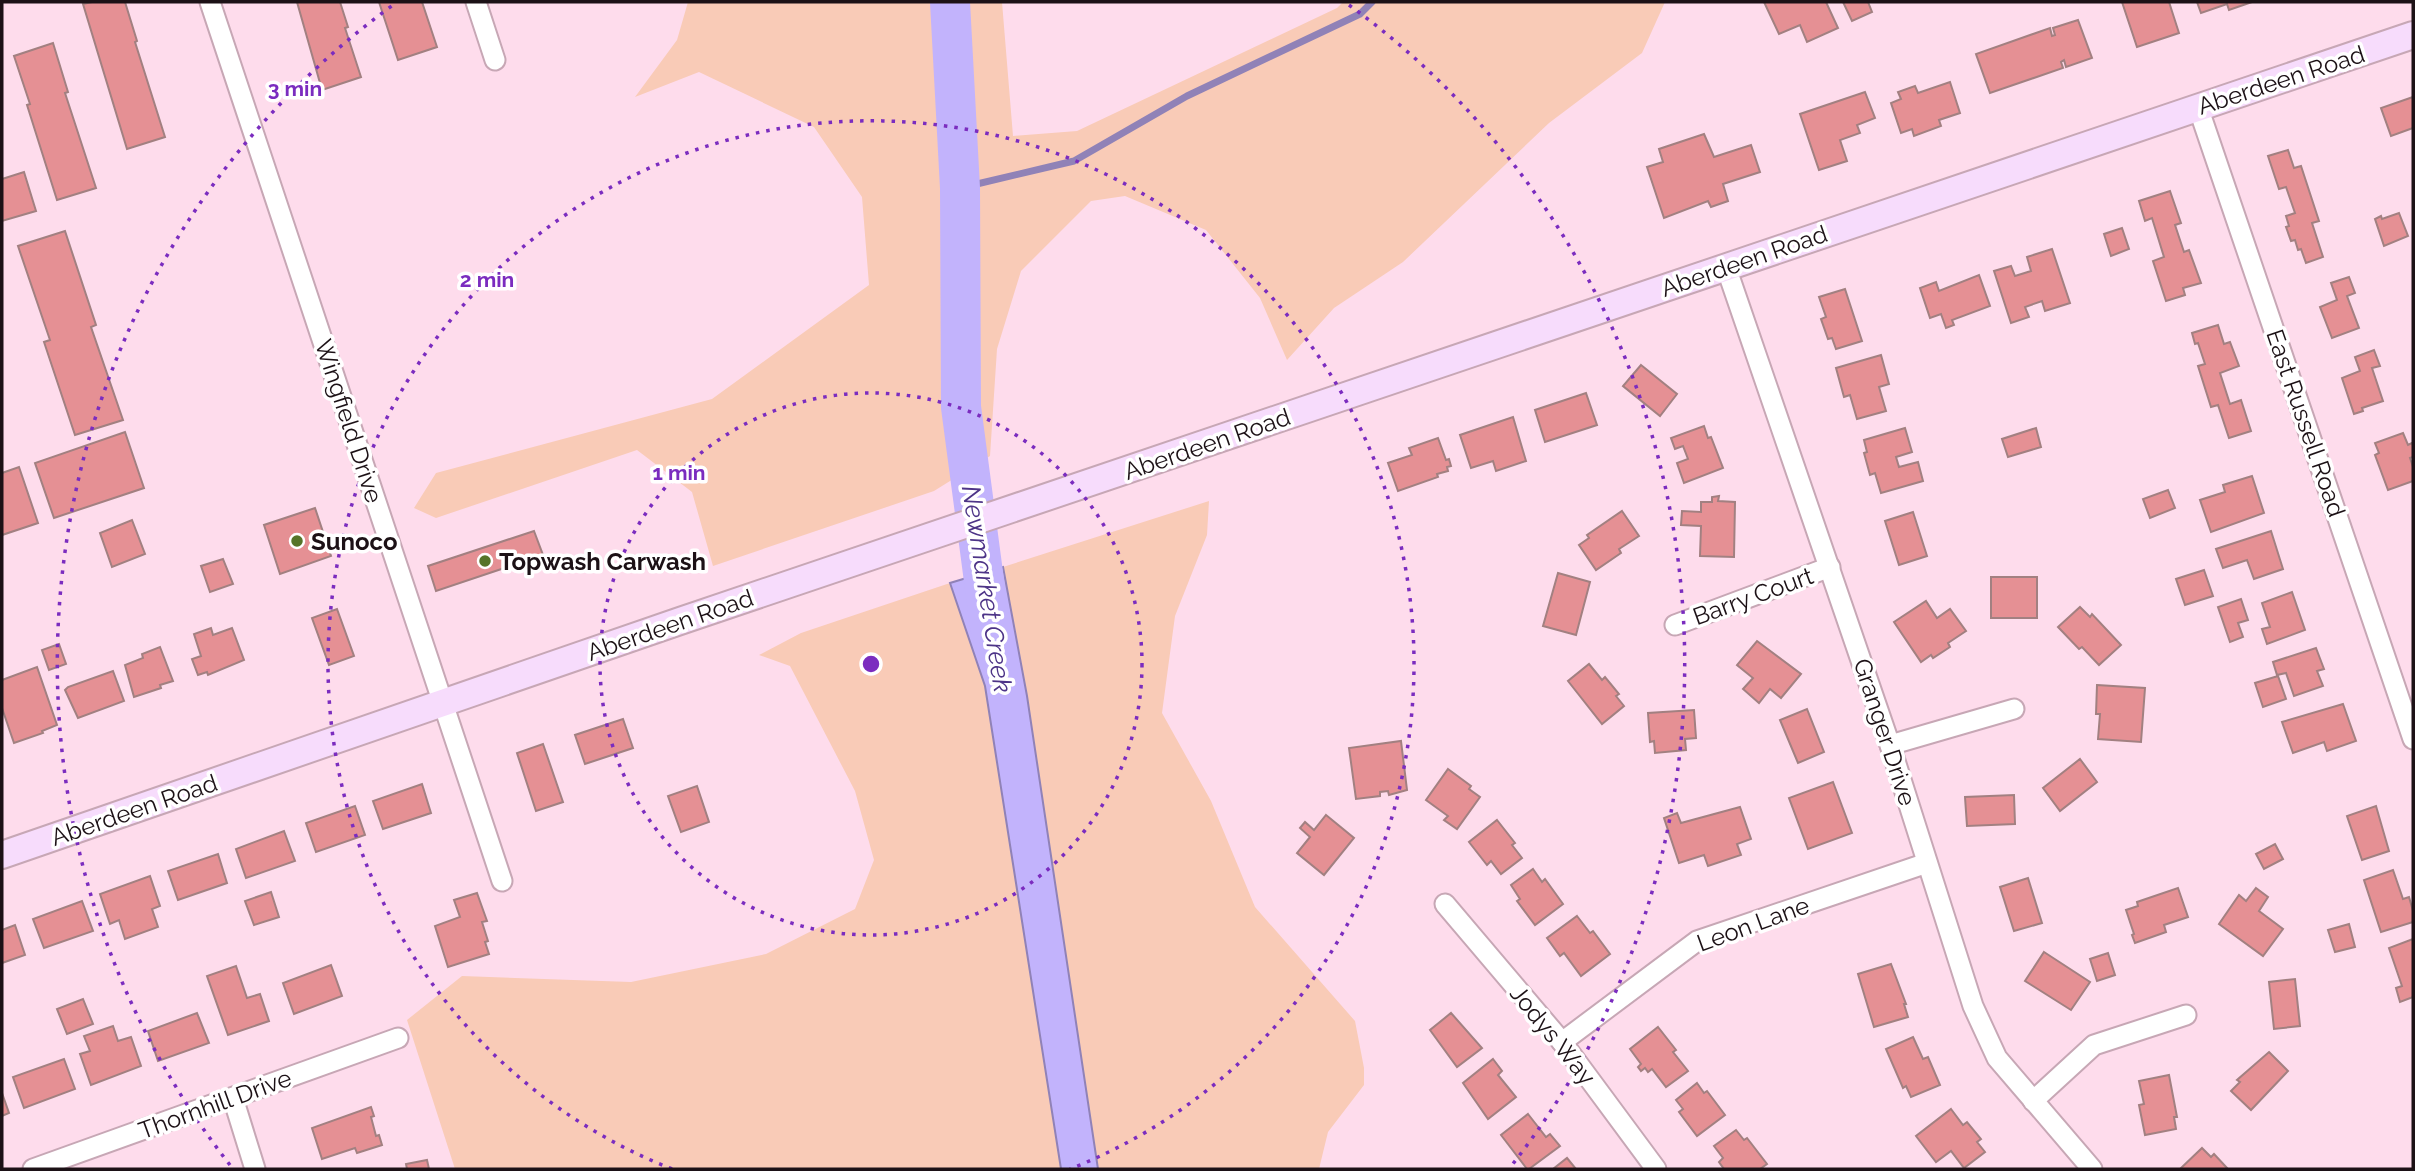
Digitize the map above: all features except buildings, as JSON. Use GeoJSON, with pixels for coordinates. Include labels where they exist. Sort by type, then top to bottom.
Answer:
{"type":"FeatureCollection","features":[{"type":"Feature","properties":{"kind":"main road","name":"Aberdeen Road"},"geometry":{"type":"LineString","coordinates":[[2,855],[442,702],[2413,36]]}},
{"type":"Feature","properties":{"kind":"street","name":"Wingfield Drive"},"geometry":{"type":"LineString","coordinates":[[209,2],[502,881]]}},
{"type":"Feature","properties":{"kind":"street"},"geometry":{"type":"LineString","coordinates":[[476,2],[495,60]]}},
{"type":"Feature","properties":{"kind":"street","name":"East Russell Road"},"geometry":{"type":"LineString","coordinates":[[2198,107],[2413,736]]}},
{"type":"Feature","properties":{"kind":"street","name":"Granger Drive"},"geometry":{"type":"LineString","coordinates":[[1726,267],[1890,745],[1973,1006],[1997,1058],[2092,1169]]}},
{"type":"Feature","properties":{"kind":"street","name":"Barry Court"},"geometry":{"type":"LineString","coordinates":[[1675,625],[1830,568]]}},
{"type":"Feature","properties":{"kind":"street"},"geometry":{"type":"LineString","coordinates":[[1890,745],[2014,709]]}},
{"type":"Feature","properties":{"kind":"street","name":"Leon Lane"},"geometry":{"type":"LineString","coordinates":[[1562,1042],[1697,941],[1927,863]]}},
{"type":"Feature","properties":{"kind":"street","name":"Jodys Way"},"geometry":{"type":"LineString","coordinates":[[1445,904],[1562,1042],[1656,1169]]}},
{"type":"Feature","properties":{"kind":"street"},"geometry":{"type":"LineString","coordinates":[[2033,1101],[2094,1045],[2186,1015]]}},
{"type":"Feature","properties":{"kind":"street","name":"Thornhill Drive"},"geometry":{"type":"LineString","coordinates":[[33,1169],[398,1038]]}},
{"type":"Feature","properties":{"kind":"street"},"geometry":{"type":"LineString","coordinates":[[233,1098],[255,1169]]}},
{"type":"Feature","properties":{"kind":"shaded area"},"geometry":{"type":"Polygon","coordinates":[[[688,2],[1002,2],[1013,136],[1077,131],[1337,8],[1343,2],[1665,2],[1642,53],[1549,123],[1403,262],[1334,308],[1287,360],[1260,298],[1206,230],[1125,196],[1091,201],[1021,271],[997,349],[990,456],[934,491],[713,566],[692,492],[637,450],[436,518],[414,508],[436,473],[712,399],[869,285],[862,197],[814,127],[699,72],[635,97],[677,40],[688,2]]]}},
{"type":"Feature","properties":{"kind":"shaded area"},"geometry":{"type":"Polygon","coordinates":[[[1209,501],[1207,535],[1175,616],[1162,713],[1211,801],[1255,907],[1355,1021],[1364,1068],[1364,1085],[1328,1132],[1319,1169],[1098,1169],[1027,696],[1003,567],[1209,501]]]}},
{"type":"Feature","properties":{"kind":"shaded area"},"geometry":{"type":"Polygon","coordinates":[[[950,583],[985,686],[1061,1169],[455,1169],[407,1020],[462,976],[631,982],[766,954],[855,909],[874,860],[855,791],[790,666],[759,655],[801,633],[950,583]]]}},
{"type":"Feature","properties":{"kind":"water","name":"Newmarket Creek"},"geometry":{"type":"Polygon","coordinates":[[[1003,567],[1027,696],[1098,1169],[1061,1169],[985,686],[950,583],[1003,567]]]}},
{"type":"Feature","properties":{"kind":"waterway","name":"Newmarket Creek"},"geometry":{"type":"LineString","coordinates":[[950,2],[960,188],[961,407],[990,626]]}},
{"type":"Feature","properties":{"kind":"waterway"},"geometry":{"type":"LineString","coordinates":[[960,188],[1074,161],[1187,96],[1360,14],[1372,2]]}},
{"type":"Feature","properties":{"kind":"place","name":"Sunoco"},"geometry":{"type":"Point","coordinates":[297,541]}},
{"type":"Feature","properties":{"kind":"place","name":"Topwash Carwash"},"geometry":{"type":"Point","coordinates":[485,561]}}]}
